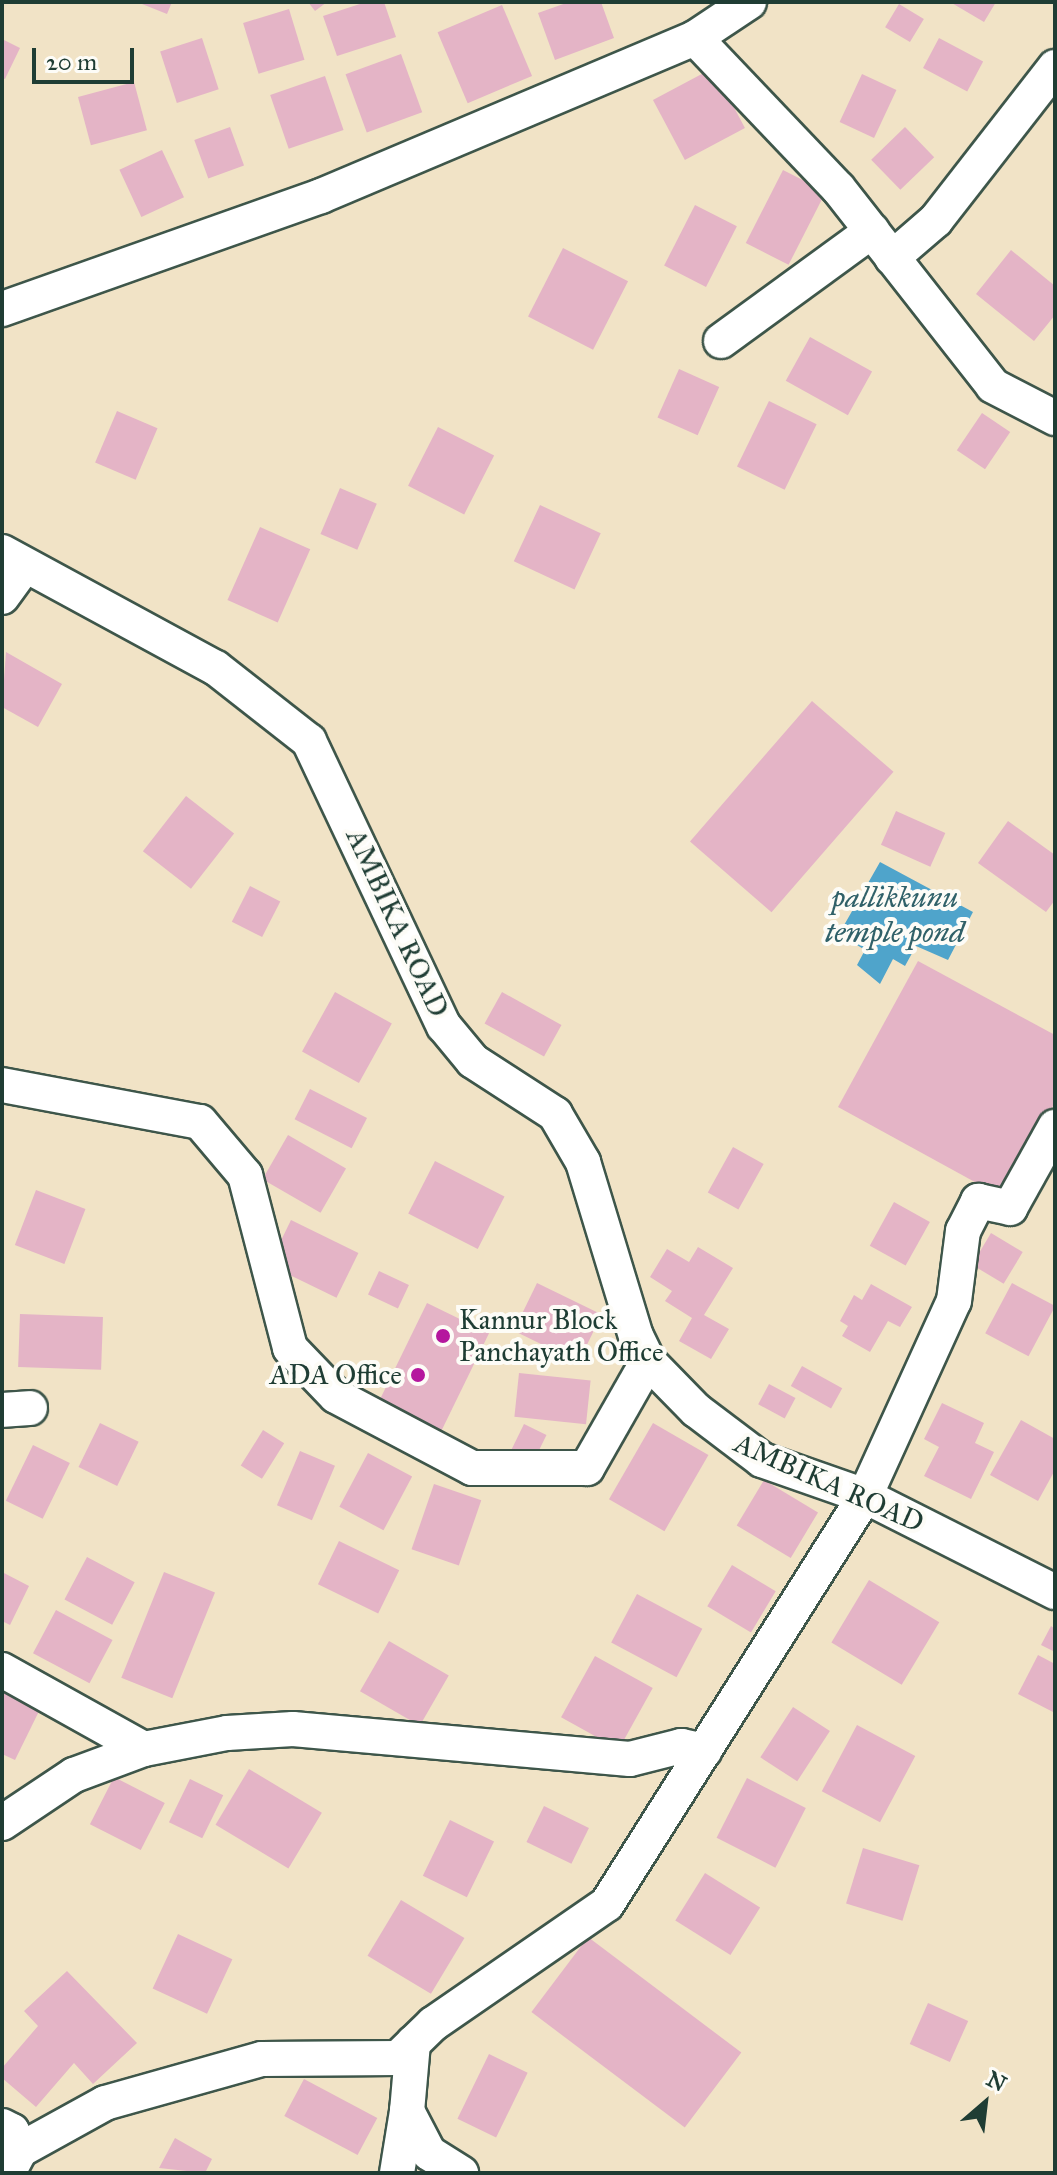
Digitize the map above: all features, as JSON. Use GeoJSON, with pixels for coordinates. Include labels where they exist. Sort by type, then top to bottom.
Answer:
{"type":"FeatureCollection","features":[{"type":"Feature","properties":{"kind":"street"},"geometry":{"type":"LineString","coordinates":[[2,309],[321,196],[695,38],[749,2]]}},
{"type":"Feature","properties":{"kind":"street"},"geometry":{"type":"LineString","coordinates":[[695,38],[882,244],[993,386],[1055,418]]}},
{"type":"Feature","properties":{"kind":"street"},"geometry":{"type":"LineString","coordinates":[[721,341],[882,244],[936,220],[1055,67]]}},
{"type":"Feature","properties":{"kind":"street"},"geometry":{"type":"LineString","coordinates":[[2,597],[13,558]]}},
{"type":"Feature","properties":{"kind":"street","name":"AMBIKA ROAD"},"geometry":{"type":"LineString","coordinates":[[13,558],[216,668],[309,741],[444,1026],[473,1061],[555,1114],[583,1162],[648,1361],[725,1438],[762,1460],[865,1496],[1055,1592]]}},
{"type":"Feature","properties":{"kind":"street"},"geometry":{"type":"LineString","coordinates":[[2,1085],[200,1122],[245,1175],[290,1348],[336,1396],[472,1468],[587,1468],[648,1361]]}},
{"type":"Feature","properties":{"kind":"street"},"geometry":{"type":"LineString","coordinates":[[10,2150],[105,2103],[247,2063],[398,2058],[413,2043],[607,1904],[865,1496],[954,1301],[963,1231],[978,1201],[1010,1208],[1055,1127]]}},
{"type":"Feature","properties":{"kind":"street"},"geometry":{"type":"LineString","coordinates":[[2,1670],[144,1749]]}},
{"type":"Feature","properties":{"kind":"street"},"geometry":{"type":"LineString","coordinates":[[2,1823],[74,1775],[144,1749],[293,1729],[542,1755],[630,1759],[681,1746],[704,1751]]}},
{"type":"Feature","properties":{"kind":"street"},"geometry":{"type":"LineString","coordinates":[[397,2173],[413,2043]]}},
{"type":"Feature","properties":{"kind":"street"},"geometry":{"type":"LineString","coordinates":[[407,2111],[429,2153],[461,2173]]}},
{"type":"Feature","properties":{"kind":"water","name":"pallikkunu temple pond"},"geometry":{"type":"Polygon","coordinates":[[[880,862],[973,912],[948,960],[916,946],[905,966],[893,959],[880,984],[857,965],[865,950],[839,934],[880,862]]]}},
{"type":"Feature","properties":{"kind":"building"},"geometry":{"type":"Polygon","coordinates":[[[137,2],[172,2],[167,14],[137,2]]]}},
{"type":"Feature","properties":{"kind":"building"},"geometry":{"type":"Polygon","coordinates":[[[308,2],[327,2],[315,11],[308,2]]]}},
{"type":"Feature","properties":{"kind":"building"},"geometry":{"type":"Polygon","coordinates":[[[366,2],[384,2],[396,37],[337,56],[323,16],[366,2]]]}},
{"type":"Feature","properties":{"kind":"building"},"geometry":{"type":"Polygon","coordinates":[[[569,2],[601,2],[614,38],[555,60],[538,13],[569,2]]]}},
{"type":"Feature","properties":{"kind":"building"},"geometry":{"type":"Polygon","coordinates":[[[950,2],[996,2],[984,22],[950,2]]]}},
{"type":"Feature","properties":{"kind":"building"},"geometry":{"type":"Polygon","coordinates":[[[899,4],[924,19],[910,42],[885,27],[899,4]]]}},
{"type":"Feature","properties":{"kind":"building"},"geometry":{"type":"Polygon","coordinates":[[[502,5],[532,76],[468,103],[438,32],[502,5]]]}},
{"type":"Feature","properties":{"kind":"building"},"geometry":{"type":"Polygon","coordinates":[[[289,9],[304,60],[259,74],[243,23],[289,9]]]}},
{"type":"Feature","properties":{"kind":"building"},"geometry":{"type":"Polygon","coordinates":[[[202,38],[219,89],[177,103],[160,52],[202,38]]]}},
{"type":"Feature","properties":{"kind":"building"},"geometry":{"type":"Polygon","coordinates":[[[939,38],[983,61],[967,91],[923,68],[939,38]]]}},
{"type":"Feature","properties":{"kind":"building"},"geometry":{"type":"Polygon","coordinates":[[[2,39],[20,48],[5,79],[2,78],[2,39]]]}},
{"type":"Feature","properties":{"kind":"building"},"geometry":{"type":"Polygon","coordinates":[[[401,54],[422,112],[367,132],[346,74],[401,54]]]}},
{"type":"Feature","properties":{"kind":"building"},"geometry":{"type":"Polygon","coordinates":[[[713,68],[745,128],[685,160],[653,100],[713,68]]]}},
{"type":"Feature","properties":{"kind":"building"},"geometry":{"type":"Polygon","coordinates":[[[862,74],[896,90],[874,138],[840,122],[862,74]]]}},
{"type":"Feature","properties":{"kind":"building"},"geometry":{"type":"Polygon","coordinates":[[[325,76],[344,130],[289,149],[270,95],[325,76]]]}},
{"type":"Feature","properties":{"kind":"building"},"geometry":{"type":"Polygon","coordinates":[[[134,82],[147,130],[91,145],[78,97],[134,82]]]}},
{"type":"Feature","properties":{"kind":"building"},"geometry":{"type":"Polygon","coordinates":[[[230,127],[244,166],[208,179],[194,140],[230,127]]]}},
{"type":"Feature","properties":{"kind":"building"},"geometry":{"type":"Polygon","coordinates":[[[905,127],[934,157],[900,190],[871,160],[905,127]]]}},
{"type":"Feature","properties":{"kind":"building"},"geometry":{"type":"Polygon","coordinates":[[[162,150],[184,197],[141,217],[119,170],[162,150]]]}},
{"type":"Feature","properties":{"kind":"building"},"geometry":{"type":"Polygon","coordinates":[[[783,170],[826,192],[789,265],[746,243],[783,170]]]}},
{"type":"Feature","properties":{"kind":"building"},"geometry":{"type":"Polygon","coordinates":[[[695,205],[737,226],[706,287],[664,266],[695,205]]]}},
{"type":"Feature","properties":{"kind":"building"},"geometry":{"type":"Polygon","coordinates":[[[563,248],[628,281],[593,350],[528,317],[563,248]]]}},
{"type":"Feature","properties":{"kind":"building"},"geometry":{"type":"Polygon","coordinates":[[[1011,250],[1055,286],[1055,315],[1034,341],[976,294],[1011,250]]]}},
{"type":"Feature","properties":{"kind":"building"},"geometry":{"type":"Polygon","coordinates":[[[810,337],[872,371],[848,415],[786,381],[810,337]]]}},
{"type":"Feature","properties":{"kind":"building"},"geometry":{"type":"Polygon","coordinates":[[[679,369],[719,387],[698,435],[657,417],[679,369]]]}},
{"type":"Feature","properties":{"kind":"building"},"geometry":{"type":"Polygon","coordinates":[[[769,401],[817,424],[785,490],[737,467],[769,401]]]}},
{"type":"Feature","properties":{"kind":"building"},"geometry":{"type":"Polygon","coordinates":[[[117,411],[158,428],[136,480],[95,463],[117,411]]]}},
{"type":"Feature","properties":{"kind":"building"},"geometry":{"type":"Polygon","coordinates":[[[982,413],[1010,432],[985,469],[957,450],[982,413]]]}},
{"type":"Feature","properties":{"kind":"building"},"geometry":{"type":"Polygon","coordinates":[[[438,427],[494,456],[464,514],[408,486],[438,427]]]}},
{"type":"Feature","properties":{"kind":"building"},"geometry":{"type":"Polygon","coordinates":[[[340,488],[377,504],[357,550],[320,534],[340,488]]]}},
{"type":"Feature","properties":{"kind":"building"},"geometry":{"type":"Polygon","coordinates":[[[540,505],[601,533],[575,590],[514,561],[540,505]]]}},
{"type":"Feature","properties":{"kind":"building"},"geometry":{"type":"Polygon","coordinates":[[[260,527],[310,549],[278,622],[227,600],[260,527]]]}},
{"type":"Feature","properties":{"kind":"building"},"geometry":{"type":"Polygon","coordinates":[[[6,652],[62,684],[38,727],[2,707],[6,652]]]}},
{"type":"Feature","properties":{"kind":"building"},"geometry":{"type":"Polygon","coordinates":[[[812,701],[894,772],[771,912],[690,841],[812,701]]]}},
{"type":"Feature","properties":{"kind":"building"},"geometry":{"type":"Polygon","coordinates":[[[186,796],[234,834],[191,889],[143,851],[186,796]]]}},
{"type":"Feature","properties":{"kind":"building"},"geometry":{"type":"Polygon","coordinates":[[[896,811],[945,833],[930,867],[881,845],[896,811]]]}},
{"type":"Feature","properties":{"kind":"building"},"geometry":{"type":"Polygon","coordinates":[[[1008,821],[1055,855],[1055,900],[1046,912],[978,863],[1008,821]]]}},
{"type":"Feature","properties":{"kind":"building"},"geometry":{"type":"Polygon","coordinates":[[[250,886],[280,901],[262,937],[232,922],[250,886]]]}},
{"type":"Feature","properties":{"kind":"building"},"geometry":{"type":"Polygon","coordinates":[[[918,961],[1055,1035],[1055,1102],[1004,1198],[838,1107],[918,961]]]}},
{"type":"Feature","properties":{"kind":"building"},"geometry":{"type":"Polygon","coordinates":[[[335,992],[392,1024],[359,1083],[302,1051],[335,992]]]}},
{"type":"Feature","properties":{"kind":"building"},"geometry":{"type":"Polygon","coordinates":[[[502,992],[561,1025],[544,1056],[485,1023],[502,992]]]}},
{"type":"Feature","properties":{"kind":"building"},"geometry":{"type":"Polygon","coordinates":[[[310,1089],[367,1118],[352,1148],[295,1119],[310,1089]]]}},
{"type":"Feature","properties":{"kind":"building"},"geometry":{"type":"Polygon","coordinates":[[[288,1135],[346,1168],[321,1213],[262,1179],[288,1135]]]}},
{"type":"Feature","properties":{"kind":"building"},"geometry":{"type":"Polygon","coordinates":[[[733,1147],[764,1164],[738,1209],[708,1192],[733,1147]]]}},
{"type":"Feature","properties":{"kind":"building"},"geometry":{"type":"Polygon","coordinates":[[[435,1161],[504,1196],[478,1249],[408,1214],[435,1161]]]}},
{"type":"Feature","properties":{"kind":"building"},"geometry":{"type":"Polygon","coordinates":[[[36,1190],[85,1209],[64,1264],[15,1245],[36,1190]]]}},
{"type":"Feature","properties":{"kind":"building"},"geometry":{"type":"Polygon","coordinates":[[[894,1202],[930,1222],[906,1266],[870,1246],[894,1202]]]}},
{"type":"Feature","properties":{"kind":"building"},"geometry":{"type":"Polygon","coordinates":[[[291,1220],[358,1253],[336,1298],[269,1265],[291,1220]]]}},
{"type":"Feature","properties":{"kind":"building"},"geometry":{"type":"Polygon","coordinates":[[[991,1233],[1023,1252],[1004,1284],[972,1265],[991,1233]]]}},
{"type":"Feature","properties":{"kind":"building"},"geometry":{"type":"Polygon","coordinates":[[[698,1247],[733,1268],[704,1315],[729,1329],[711,1359],[679,1341],[692,1318],[665,1301],[672,1291],[650,1277],[667,1249],[689,1262],[698,1247]]]}},
{"type":"Feature","properties":{"kind":"building"},"geometry":{"type":"Polygon","coordinates":[[[379,1271],[409,1285],[398,1309],[368,1295],[379,1271]]]}},
{"type":"Feature","properties":{"kind":"building"},"geometry":{"type":"Polygon","coordinates":[[[537,1283],[602,1315],[578,1362],[514,1331],[537,1283]]]}},
{"type":"Feature","properties":{"kind":"building"},"geometry":{"type":"Polygon","coordinates":[[[1012,1283],[1055,1306],[1029,1356],[985,1333],[1012,1283]]]}},
{"type":"Feature","properties":{"kind":"building"},"geometry":{"type":"Polygon","coordinates":[[[871,1284],[912,1307],[900,1327],[888,1321],[870,1352],[842,1336],[848,1326],[840,1321],[854,1295],[862,1300],[871,1284]]]}},
{"type":"Feature","properties":{"kind":"building"},"geometry":{"type":"Polygon","coordinates":[[[427,1303],[489,1333],[439,1435],[377,1405],[427,1303]]]}},
{"type":"Feature","properties":{"kind":"building"},"geometry":{"type":"Polygon","coordinates":[[[20,1314],[103,1317],[101,1370],[18,1367],[20,1314]]]}},
{"type":"Feature","properties":{"kind":"building"},"geometry":{"type":"Polygon","coordinates":[[[802,1366],[842,1388],[831,1408],[791,1386],[802,1366]]]}},
{"type":"Feature","properties":{"kind":"building"},"geometry":{"type":"Polygon","coordinates":[[[519,1373],[591,1381],[586,1424],[514,1417],[519,1373]]]}},
{"type":"Feature","properties":{"kind":"building"},"geometry":{"type":"Polygon","coordinates":[[[769,1384],[795,1398],[785,1418],[758,1404],[769,1384]]]}},
{"type":"Feature","properties":{"kind":"building"},"geometry":{"type":"Polygon","coordinates":[[[942,1403],[984,1423],[975,1443],[994,1452],[971,1499],[924,1476],[939,1447],[924,1439],[942,1403]]]}},
{"type":"Feature","properties":{"kind":"building"},"geometry":{"type":"Polygon","coordinates":[[[1021,1420],[1055,1439],[1055,1470],[1038,1501],[990,1475],[1021,1420]]]}},
{"type":"Feature","properties":{"kind":"building"},"geometry":{"type":"Polygon","coordinates":[[[100,1423],[139,1442],[117,1486],[79,1467],[100,1423]]]}},
{"type":"Feature","properties":{"kind":"building"},"geometry":{"type":"Polygon","coordinates":[[[653,1423],[708,1455],[664,1531],[609,1499],[653,1423]]]}},
{"type":"Feature","properties":{"kind":"building"},"geometry":{"type":"Polygon","coordinates":[[[524,1424],[546,1435],[532,1466],[509,1455],[524,1424]]]}},
{"type":"Feature","properties":{"kind":"building"},"geometry":{"type":"Polygon","coordinates":[[[263,1430],[284,1443],[262,1479],[241,1466],[263,1430]]]}},
{"type":"Feature","properties":{"kind":"building"},"geometry":{"type":"Polygon","coordinates":[[[33,1445],[70,1463],[43,1519],[6,1501],[33,1445]]]}},
{"type":"Feature","properties":{"kind":"building"},"geometry":{"type":"Polygon","coordinates":[[[300,1451],[335,1466],[312,1520],[277,1505],[300,1451]]]}},
{"type":"Feature","properties":{"kind":"building"},"geometry":{"type":"Polygon","coordinates":[[[368,1453],[412,1476],[384,1530],[339,1507],[368,1453]]]}},
{"type":"Feature","properties":{"kind":"building"},"geometry":{"type":"Polygon","coordinates":[[[764,1480],[818,1512],[791,1558],[737,1525],[764,1480]]]}},
{"type":"Feature","properties":{"kind":"building"},"geometry":{"type":"Polygon","coordinates":[[[434,1484],[481,1500],[459,1566],[412,1549],[434,1484]]]}},
{"type":"Feature","properties":{"kind":"building"},"geometry":{"type":"Polygon","coordinates":[[[339,1541],[399,1570],[378,1614],[318,1584],[339,1541]]]}},
{"type":"Feature","properties":{"kind":"building"},"geometry":{"type":"Polygon","coordinates":[[[87,1557],[135,1582],[112,1625],[64,1599],[87,1557]]]}},
{"type":"Feature","properties":{"kind":"building"},"geometry":{"type":"Polygon","coordinates":[[[732,1565],[776,1591],[751,1632],[707,1606],[732,1565]]]}},
{"type":"Feature","properties":{"kind":"building"},"geometry":{"type":"Polygon","coordinates":[[[2,1572],[29,1586],[10,1625],[2,1621],[2,1572]]]}},
{"type":"Feature","properties":{"kind":"building"},"geometry":{"type":"Polygon","coordinates":[[[164,1572],[215,1593],[172,1698],[121,1678],[164,1572]]]}},
{"type":"Feature","properties":{"kind":"building"},"geometry":{"type":"Polygon","coordinates":[[[869,1580],[939,1622],[902,1685],[831,1643],[869,1580]]]}},
{"type":"Feature","properties":{"kind":"building"},"geometry":{"type":"Polygon","coordinates":[[[637,1594],[702,1629],[677,1677],[611,1643],[637,1594]]]}},
{"type":"Feature","properties":{"kind":"building"},"geometry":{"type":"Polygon","coordinates":[[[56,1610],[113,1640],[90,1683],[33,1653],[56,1610]]]}},
{"type":"Feature","properties":{"kind":"building"},"geometry":{"type":"Polygon","coordinates":[[[1051,1626],[1055,1629],[1055,1652],[1041,1645],[1051,1626]]]}},
{"type":"Feature","properties":{"kind":"building"},"geometry":{"type":"Polygon","coordinates":[[[389,1641],[449,1676],[420,1726],[360,1691],[389,1641]]]}},
{"type":"Feature","properties":{"kind":"building"},"geometry":{"type":"Polygon","coordinates":[[[1038,1655],[1055,1664],[1055,1713],[1018,1694],[1038,1655]]]}},
{"type":"Feature","properties":{"kind":"building"},"geometry":{"type":"Polygon","coordinates":[[[595,1656],[653,1688],[619,1749],[561,1717],[595,1656]]]}},
{"type":"Feature","properties":{"kind":"building"},"geometry":{"type":"Polygon","coordinates":[[[2,1681],[44,1701],[15,1760],[2,1754],[2,1681]]]}},
{"type":"Feature","properties":{"kind":"building"},"geometry":{"type":"Polygon","coordinates":[[[793,1707],[830,1731],[797,1781],[760,1757],[793,1707]]]}},
{"type":"Feature","properties":{"kind":"building"},"geometry":{"type":"Polygon","coordinates":[[[857,1725],[915,1756],[880,1822],[822,1791],[857,1725]]]}},
{"type":"Feature","properties":{"kind":"building"},"geometry":{"type":"Polygon","coordinates":[[[249,1769],[322,1813],[288,1868],[216,1825],[249,1769]]]}},
{"type":"Feature","properties":{"kind":"building"},"geometry":{"type":"Polygon","coordinates":[[[114,1777],[165,1803],[141,1850],[90,1824],[114,1777]]]}},
{"type":"Feature","properties":{"kind":"building"},"geometry":{"type":"Polygon","coordinates":[[[747,1778],[806,1808],[775,1868],[717,1838],[747,1778]]]}},
{"type":"Feature","properties":{"kind":"building"},"geometry":{"type":"Polygon","coordinates":[[[190,1779],[223,1795],[202,1838],[169,1822],[190,1779]]]}},
{"type":"Feature","properties":{"kind":"building"},"geometry":{"type":"Polygon","coordinates":[[[544,1806],[589,1828],[571,1864],[526,1842],[544,1806]]]}},
{"type":"Feature","properties":{"kind":"building"},"geometry":{"type":"Polygon","coordinates":[[[450,1820],[494,1841],[467,1897],[423,1876],[450,1820]]]}},
{"type":"Feature","properties":{"kind":"building"},"geometry":{"type":"Polygon","coordinates":[[[863,1848],[919,1865],[902,1921],[846,1903],[863,1848]]]}},
{"type":"Feature","properties":{"kind":"building"},"geometry":{"type":"Polygon","coordinates":[[[705,1873],[760,1907],[730,1955],[675,1920],[705,1873]]]}},
{"type":"Feature","properties":{"kind":"building"},"geometry":{"type":"Polygon","coordinates":[[[401,1900],[464,1938],[431,1994],[368,1956],[401,1900]]]}},
{"type":"Feature","properties":{"kind":"building"},"geometry":{"type":"Polygon","coordinates":[[[178,1934],[232,1959],[207,2014],[153,1988],[178,1934]]]}},
{"type":"Feature","properties":{"kind":"building"},"geometry":{"type":"Polygon","coordinates":[[[588,1937],[741,2053],[685,2128],[531,2012],[588,1937]]]}},
{"type":"Feature","properties":{"kind":"building"},"geometry":{"type":"Polygon","coordinates":[[[67,1971],[137,2043],[93,2084],[74,2063],[36,2107],[2,2078],[2,2068],[38,2026],[24,2011],[67,1971]]]}},
{"type":"Feature","properties":{"kind":"building"},"geometry":{"type":"Polygon","coordinates":[[[928,2003],[968,2021],[950,2062],[910,2044],[928,2003]]]}},
{"type":"Feature","properties":{"kind":"building"},"geometry":{"type":"Polygon","coordinates":[[[489,2054],[528,2073],[496,2138],[457,2119],[489,2054]]]}},
{"type":"Feature","properties":{"kind":"building"},"geometry":{"type":"Polygon","coordinates":[[[304,2079],[377,2118],[358,2155],[284,2116],[304,2079]]]}},
{"type":"Feature","properties":{"kind":"building"},"geometry":{"type":"Polygon","coordinates":[[[175,2138],[212,2159],[205,2173],[159,2168],[175,2138]]]}},
{"type":"Feature","properties":{"kind":"place","name":"Kannur Block Panchayath Office"},"geometry":{"type":"Point","coordinates":[443,1336]}},
{"type":"Feature","properties":{"kind":"place","name":"ADA Office"},"geometry":{"type":"Point","coordinates":[418,1375]}}]}
